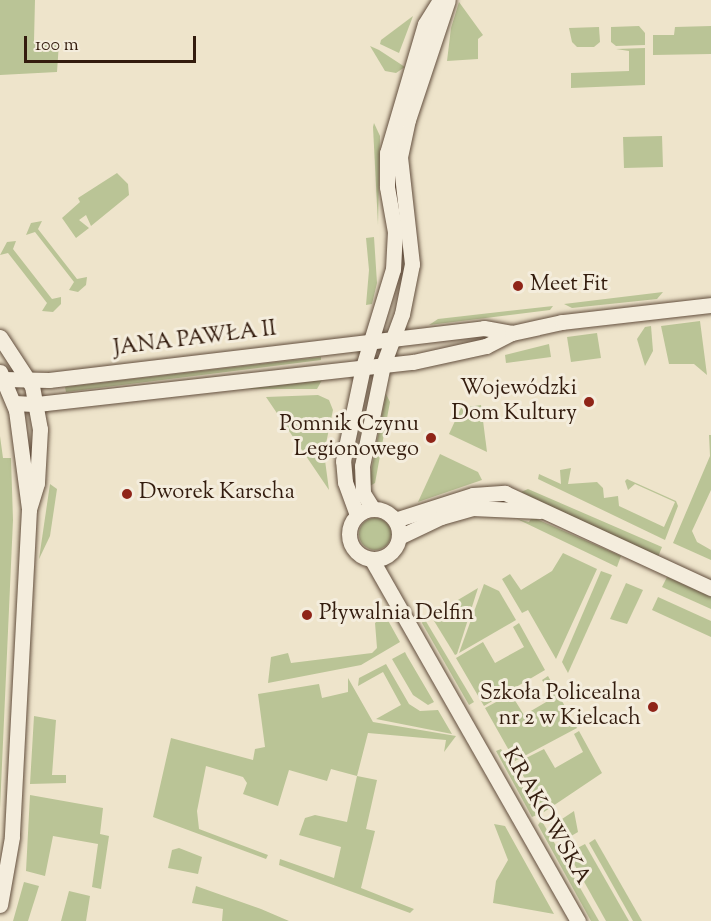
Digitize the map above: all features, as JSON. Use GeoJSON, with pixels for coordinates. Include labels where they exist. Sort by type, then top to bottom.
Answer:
{"type":"FeatureCollection","features":[{"type":"Feature","properties":{"kind":"street"},"geometry":{"type":"LineString","coordinates":[[357,515],[345,482],[343,460],[363,368],[393,268],[395,232],[386,168],[410,92],[428,18],[440,0]]}},
{"type":"Feature","properties":{"kind":"street"},"geometry":{"type":"LineString","coordinates":[[448,0],[410,92],[399,166],[412,264],[405,303],[383,365],[360,479],[374,509],[395,520],[463,497],[492,492],[516,497],[540,511],[711,588]]}},
{"type":"Feature","properties":{"kind":"street"},"geometry":{"type":"LineString","coordinates":[[512,333],[562,322],[711,305]]}},
{"type":"Feature","properties":{"kind":"street","name":"JANA PAWŁA II"},"geometry":{"type":"LineString","coordinates":[[7,387],[34,392],[370,342],[484,328],[512,333]]}},
{"type":"Feature","properties":{"kind":"street","name":"JANA PAWŁA II"},"geometry":{"type":"LineString","coordinates":[[7,387],[34,392],[363,368],[486,346],[512,333]]}},
{"type":"Feature","properties":{"kind":"street"},"geometry":{"type":"LineString","coordinates":[[0,337],[34,392],[37,483],[28,509]]}},
{"type":"Feature","properties":{"kind":"street"},"geometry":{"type":"LineString","coordinates":[[0,905],[12,837],[28,509],[7,387]]}},
{"type":"Feature","properties":{"kind":"street"},"geometry":{"type":"LineString","coordinates":[[374,509],[357,515],[350,527],[350,542],[359,555],[372,560],[388,555],[399,537],[441,517],[472,508],[540,511]]}},
{"type":"Feature","properties":{"kind":"street"},"geometry":{"type":"LineString","coordinates":[[395,520],[399,537]]}},
{"type":"Feature","properties":{"kind":"street","name":"KRAKOWSKA"},"geometry":{"type":"LineString","coordinates":[[388,555],[402,610]]}},
{"type":"Feature","properties":{"kind":"street","name":"KRAKOWSKA"},"geometry":{"type":"LineString","coordinates":[[372,560],[578,921]]}},
{"type":"Feature","properties":{"kind":"green space"},"geometry":{"type":"Polygon","coordinates":[[[0,0],[35,0],[34,41],[59,43],[57,72],[0,75],[0,0]]]}},
{"type":"Feature","properties":{"kind":"green space"},"geometry":{"type":"Polygon","coordinates":[[[459,2],[483,35],[478,39],[478,59],[447,61],[451,28],[459,2]]]}},
{"type":"Feature","properties":{"kind":"green space"},"geometry":{"type":"Polygon","coordinates":[[[413,16],[399,53],[380,44],[381,40],[413,16]]]}},
{"type":"Feature","properties":{"kind":"green space"},"geometry":{"type":"Polygon","coordinates":[[[639,26],[645,33],[645,45],[616,46],[611,42],[611,27],[639,26]]]}},
{"type":"Feature","properties":{"kind":"green space"},"geometry":{"type":"Polygon","coordinates":[[[711,26],[711,54],[653,55],[653,35],[674,35],[675,27],[711,26]]]}},
{"type":"Feature","properties":{"kind":"green space"},"geometry":{"type":"Polygon","coordinates":[[[599,27],[600,42],[594,47],[577,47],[572,42],[569,28],[599,27]]]}},
{"type":"Feature","properties":{"kind":"green space"},"geometry":{"type":"Polygon","coordinates":[[[370,46],[405,67],[396,73],[385,71],[370,46]]]}},
{"type":"Feature","properties":{"kind":"green space"},"geometry":{"type":"Polygon","coordinates":[[[645,48],[645,85],[571,88],[571,73],[629,71],[629,51],[616,49],[645,48]]]}},
{"type":"Feature","properties":{"kind":"green space"},"geometry":{"type":"Polygon","coordinates":[[[374,123],[380,136],[378,225],[373,127],[374,123]]]}},
{"type":"Feature","properties":{"kind":"green space"},"geometry":{"type":"Polygon","coordinates":[[[662,136],[663,167],[624,168],[623,137],[662,136]]]}},
{"type":"Feature","properties":{"kind":"green space"},"geometry":{"type":"Polygon","coordinates":[[[117,173],[128,184],[129,195],[91,226],[86,215],[79,220],[89,228],[76,238],[62,218],[80,202],[78,198],[117,173]]]}},
{"type":"Feature","properties":{"kind":"green space"},"geometry":{"type":"Polygon","coordinates":[[[42,221],[38,229],[77,279],[87,277],[86,285],[78,292],[69,290],[74,282],[35,232],[26,235],[31,223],[42,221]]]}},
{"type":"Feature","properties":{"kind":"green space"},"geometry":{"type":"Polygon","coordinates":[[[374,237],[377,283],[372,304],[366,305],[369,270],[366,238],[374,237]]]}},
{"type":"Feature","properties":{"kind":"green space"},"geometry":{"type":"Polygon","coordinates":[[[16,241],[13,249],[52,299],[61,297],[61,304],[53,312],[42,311],[47,303],[8,253],[0,255],[7,242],[16,241]]]}},
{"type":"Feature","properties":{"kind":"green space"},"geometry":{"type":"Polygon","coordinates":[[[663,292],[657,299],[572,308],[564,304],[663,292]]]}},
{"type":"Feature","properties":{"kind":"green space"},"geometry":{"type":"Polygon","coordinates":[[[553,306],[550,310],[429,325],[438,319],[553,306]]]}},
{"type":"Feature","properties":{"kind":"green space"},"geometry":{"type":"Polygon","coordinates":[[[700,321],[707,375],[694,364],[669,364],[661,326],[700,321]]]}},
{"type":"Feature","properties":{"kind":"green space"},"geometry":{"type":"Polygon","coordinates":[[[651,326],[653,351],[645,366],[637,339],[645,327],[651,326]]]}},
{"type":"Feature","properties":{"kind":"green space"},"geometry":{"type":"Polygon","coordinates":[[[597,333],[601,358],[571,362],[567,337],[597,333]]]}},
{"type":"Feature","properties":{"kind":"green space"},"geometry":{"type":"Polygon","coordinates":[[[549,344],[551,357],[506,363],[505,355],[549,344]]]}},
{"type":"Feature","properties":{"kind":"green space"},"geometry":{"type":"Polygon","coordinates":[[[321,357],[321,360],[66,392],[65,387],[321,357]]]}},
{"type":"Feature","properties":{"kind":"green space"},"geometry":{"type":"Polygon","coordinates":[[[322,380],[317,389],[243,389],[307,382],[322,380]]]}},
{"type":"Feature","properties":{"kind":"green space"},"geometry":{"type":"Polygon","coordinates":[[[386,394],[390,402],[375,483],[368,487],[386,394]]]}},
{"type":"Feature","properties":{"kind":"green space"},"geometry":{"type":"Polygon","coordinates":[[[318,395],[329,400],[333,410],[324,453],[329,490],[266,397],[318,395]]]}},
{"type":"Feature","properties":{"kind":"green space"},"geometry":{"type":"Polygon","coordinates":[[[481,405],[487,452],[449,434],[461,408],[481,405]]]}},
{"type":"Feature","properties":{"kind":"green space"},"geometry":{"type":"Polygon","coordinates":[[[709,435],[711,435],[711,490],[692,531],[697,542],[711,550],[711,560],[673,543],[710,456],[709,435]]]}},
{"type":"Feature","properties":{"kind":"green space"},"geometry":{"type":"Polygon","coordinates":[[[0,436],[3,458],[11,458],[13,520],[0,809],[0,436]]]}},
{"type":"Feature","properties":{"kind":"green space"},"geometry":{"type":"Polygon","coordinates":[[[440,454],[478,472],[482,480],[418,502],[440,454]]]}},
{"type":"Feature","properties":{"kind":"green space"},"geometry":{"type":"Polygon","coordinates":[[[571,468],[568,484],[597,482],[603,488],[604,498],[618,496],[619,506],[664,527],[675,502],[635,484],[628,490],[625,481],[627,479],[676,501],[678,506],[665,540],[538,479],[539,474],[561,484],[560,470],[571,468]]]}},
{"type":"Feature","properties":{"kind":"green space"},"geometry":{"type":"Polygon","coordinates":[[[50,484],[57,489],[50,536],[39,559],[50,484]]]}},
{"type":"Feature","properties":{"kind":"green space"},"geometry":{"type":"Polygon","coordinates":[[[528,489],[662,547],[658,557],[521,492],[528,489]]]}},
{"type":"Feature","properties":{"kind":"green space"},"geometry":{"type":"Polygon","coordinates":[[[532,517],[621,556],[617,567],[517,519],[529,522],[532,517]]]}},
{"type":"Feature","properties":{"kind":"green space"},"geometry":{"type":"Polygon","coordinates":[[[375,518],[386,523],[391,534],[386,545],[375,550],[364,545],[359,534],[364,523],[375,518]]]}},
{"type":"Feature","properties":{"kind":"green space"},"geometry":{"type":"Polygon","coordinates":[[[563,553],[597,569],[556,659],[528,610],[522,613],[502,579],[510,574],[521,590],[552,571],[563,553]]]}},
{"type":"Feature","properties":{"kind":"green space"},"geometry":{"type":"Polygon","coordinates":[[[601,571],[612,575],[568,673],[562,662],[601,571]]]}},
{"type":"Feature","properties":{"kind":"green space"},"geometry":{"type":"Polygon","coordinates":[[[667,577],[711,597],[711,609],[662,587],[667,577]]]}},
{"type":"Feature","properties":{"kind":"green space"},"geometry":{"type":"Polygon","coordinates":[[[626,583],[643,590],[627,624],[610,619],[626,583]]]}},
{"type":"Feature","properties":{"kind":"green space"},"geometry":{"type":"Polygon","coordinates":[[[484,584],[499,591],[516,620],[459,653],[484,584]]]}},
{"type":"Feature","properties":{"kind":"green space"},"geometry":{"type":"Polygon","coordinates":[[[478,588],[457,654],[455,655],[431,616],[478,588]]]}},
{"type":"Feature","properties":{"kind":"green space"},"geometry":{"type":"Polygon","coordinates":[[[658,597],[711,621],[711,637],[652,610],[658,597]]]}},
{"type":"Feature","properties":{"kind":"green space"},"geometry":{"type":"Polygon","coordinates":[[[385,615],[400,642],[361,665],[268,683],[271,657],[288,653],[291,663],[372,653],[377,648],[375,623],[385,615]]]}},
{"type":"Feature","properties":{"kind":"green space"},"geometry":{"type":"Polygon","coordinates":[[[424,618],[474,702],[469,705],[422,623],[424,618]]]}},
{"type":"Feature","properties":{"kind":"green space"},"geometry":{"type":"Polygon","coordinates":[[[519,623],[545,670],[484,706],[456,658],[483,642],[495,663],[524,647],[513,627],[519,623]]]}},
{"type":"Feature","properties":{"kind":"green space"},"geometry":{"type":"Polygon","coordinates":[[[405,652],[434,702],[428,705],[413,695],[392,659],[405,652]]]}},
{"type":"Feature","properties":{"kind":"green space"},"geometry":{"type":"Polygon","coordinates":[[[386,664],[409,704],[420,711],[438,710],[452,734],[376,719],[401,705],[383,672],[358,686],[359,678],[386,664]]]}},
{"type":"Feature","properties":{"kind":"green space"},"geometry":{"type":"Polygon","coordinates":[[[548,676],[577,728],[515,761],[485,708],[511,694],[524,715],[553,698],[542,680],[548,676]]]}},
{"type":"Feature","properties":{"kind":"green space"},"geometry":{"type":"Polygon","coordinates":[[[348,678],[373,722],[456,736],[444,752],[446,740],[368,733],[357,776],[331,769],[327,781],[289,770],[278,806],[243,794],[247,783],[243,777],[206,766],[197,811],[199,829],[268,855],[266,859],[153,817],[171,738],[253,760],[255,749],[265,747],[258,694],[319,684],[322,698],[348,692],[348,678]]]}},
{"type":"Feature","properties":{"kind":"green space"},"geometry":{"type":"Polygon","coordinates":[[[34,716],[56,720],[52,775],[66,775],[66,783],[30,784],[34,716]]]}},
{"type":"Feature","properties":{"kind":"green space"},"geometry":{"type":"Polygon","coordinates":[[[579,731],[602,773],[544,812],[516,763],[544,749],[555,768],[583,752],[574,734],[579,731]]]}},
{"type":"Feature","properties":{"kind":"green space"},"geometry":{"type":"Polygon","coordinates":[[[501,749],[537,815],[532,817],[496,751],[501,749]]]}},
{"type":"Feature","properties":{"kind":"green space"},"geometry":{"type":"Polygon","coordinates":[[[357,776],[377,780],[366,829],[375,831],[361,888],[414,909],[410,913],[279,865],[280,859],[334,878],[341,847],[299,835],[305,818],[315,815],[347,822],[357,776]]]}},
{"type":"Feature","properties":{"kind":"green space"},"geometry":{"type":"Polygon","coordinates":[[[30,795],[103,808],[100,834],[109,836],[101,889],[92,887],[98,844],[53,836],[45,876],[26,871],[30,795]]]}},
{"type":"Feature","properties":{"kind":"green space"},"geometry":{"type":"Polygon","coordinates":[[[574,811],[578,832],[561,842],[548,818],[551,816],[556,823],[574,811]]]}},
{"type":"Feature","properties":{"kind":"green space"},"geometry":{"type":"Polygon","coordinates":[[[541,821],[599,921],[591,921],[538,825],[541,821]]]}},
{"type":"Feature","properties":{"kind":"green space"},"geometry":{"type":"Polygon","coordinates":[[[494,824],[505,826],[554,914],[493,903],[496,881],[508,860],[494,824]]]}},
{"type":"Feature","properties":{"kind":"green space"},"geometry":{"type":"Polygon","coordinates":[[[595,839],[642,921],[633,921],[589,843],[595,839]]]}},
{"type":"Feature","properties":{"kind":"green space"},"geometry":{"type":"Polygon","coordinates":[[[585,844],[629,921],[606,921],[568,853],[585,844]]]}},
{"type":"Feature","properties":{"kind":"green space"},"geometry":{"type":"Polygon","coordinates":[[[179,848],[202,857],[198,874],[168,868],[172,850],[179,848]]]}},
{"type":"Feature","properties":{"kind":"green space"},"geometry":{"type":"Polygon","coordinates":[[[24,882],[39,886],[28,921],[13,921],[24,882]]]}},
{"type":"Feature","properties":{"kind":"green space"},"geometry":{"type":"Polygon","coordinates":[[[196,886],[289,921],[222,921],[223,909],[192,903],[196,886]]]}},
{"type":"Feature","properties":{"kind":"green space"},"geometry":{"type":"Polygon","coordinates":[[[69,891],[90,896],[86,921],[61,921],[69,891]]]}},
{"type":"Feature","properties":{"kind":"place","name":"Meet Fit"},"geometry":{"type":"Point","coordinates":[518,286]}},
{"type":"Feature","properties":{"kind":"place","name":"Wojewódzki Dom Kultury"},"geometry":{"type":"Point","coordinates":[589,402]}},
{"type":"Feature","properties":{"kind":"place","name":"Pomnik Czynu Legionowego"},"geometry":{"type":"Point","coordinates":[431,438]}},
{"type":"Feature","properties":{"kind":"place","name":"Dworek Karscha"},"geometry":{"type":"Point","coordinates":[127,494]}},
{"type":"Feature","properties":{"kind":"place","name":"Pływalnia Delfin"},"geometry":{"type":"Point","coordinates":[307,615]}},
{"type":"Feature","properties":{"kind":"place","name":"Szkoła Policealna nr 2 w Kielcach"},"geometry":{"type":"Point","coordinates":[653,707]}}]}
